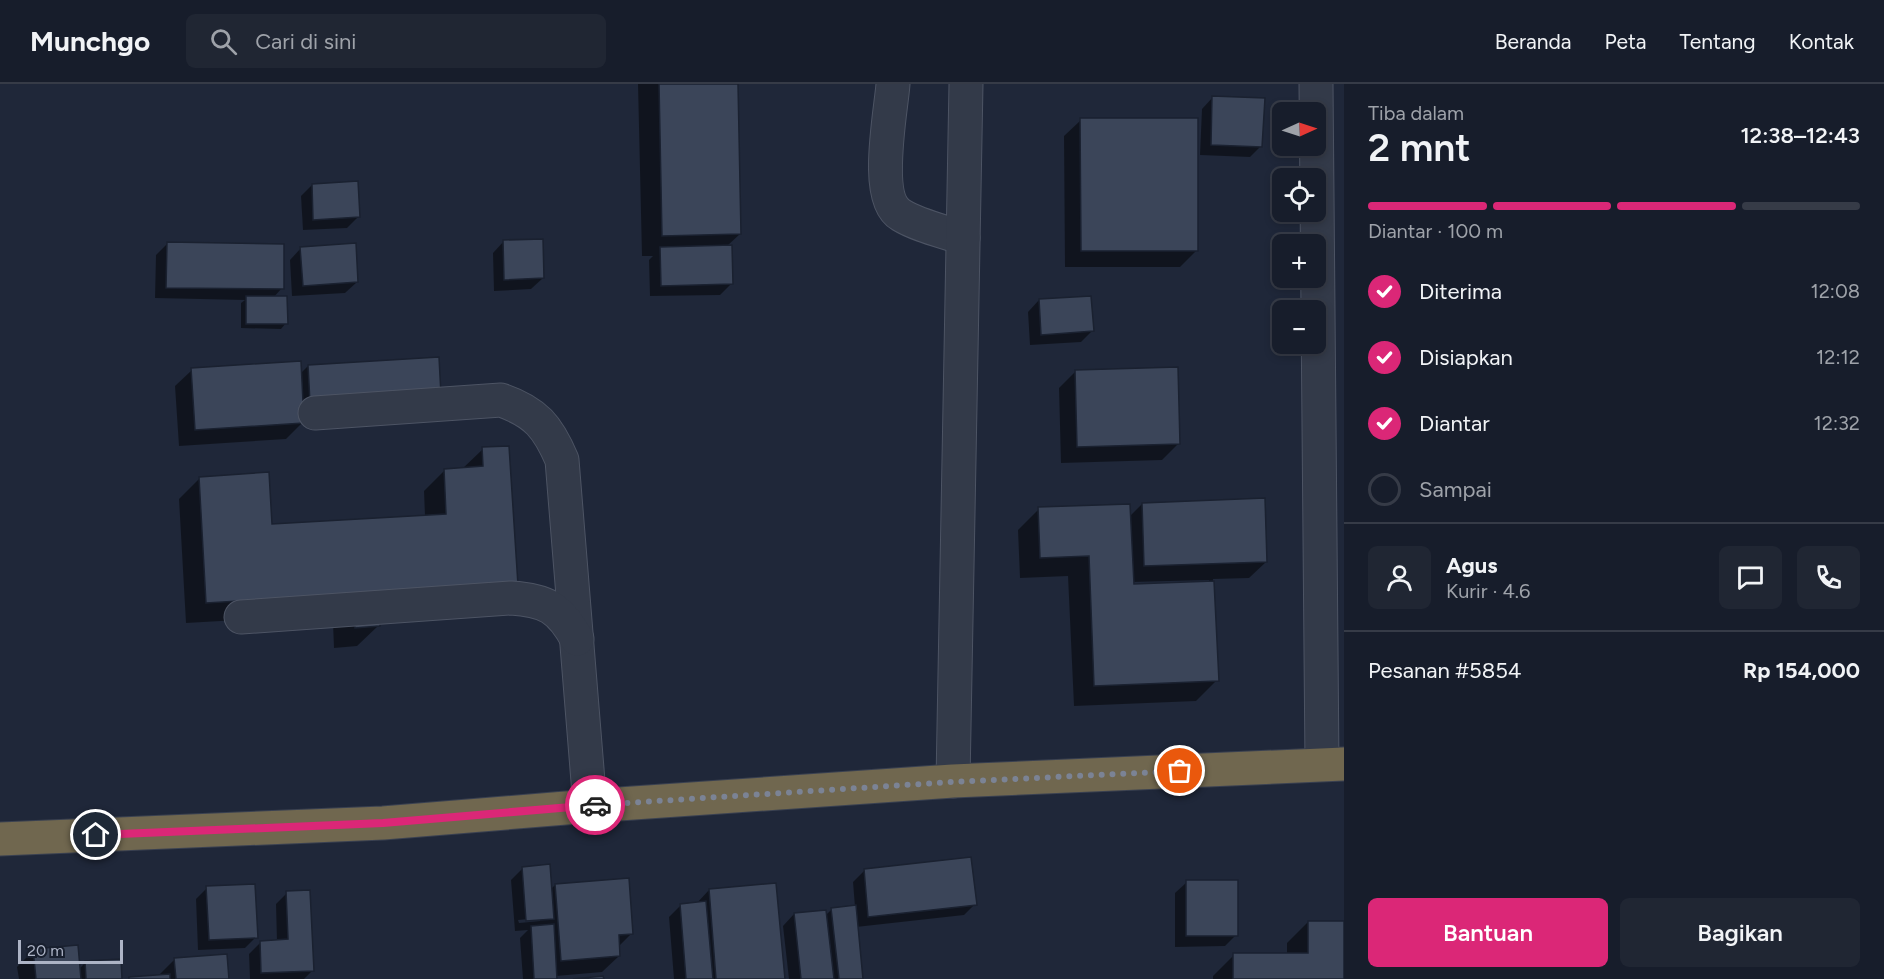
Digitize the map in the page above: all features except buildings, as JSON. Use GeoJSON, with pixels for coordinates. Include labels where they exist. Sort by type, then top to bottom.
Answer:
{"type":"FeatureCollection","features":[{"type":"Feature","properties":{"kind":"highway"},"geometry":{"type":"LineString","coordinates":[[0,839],[383,823],[590,806],[952,782],[1333,764]]}},
{"type":"Feature","properties":{"kind":"street"},"geometry":{"type":"LineString","coordinates":[[894,84],[885,168],[890,202],[899,214],[963,238]]}},
{"type":"Feature","properties":{"kind":"street"},"geometry":{"type":"LineString","coordinates":[[952,782],[966,84]]}},
{"type":"Feature","properties":{"kind":"street"},"geometry":{"type":"LineString","coordinates":[[1316,84],[1333,764]]}},
{"type":"Feature","properties":{"kind":"street"},"geometry":{"type":"LineString","coordinates":[[315,413],[501,400],[523,407],[553,438],[562,460],[590,806]]}},
{"type":"Feature","properties":{"kind":"street"},"geometry":{"type":"LineString","coordinates":[[241,617],[511,598],[536,599],[556,610],[569,624],[577,639]]}},
{"type":"Feature","properties":{"kind":"way so far"},"geometry":{"type":"LineString","coordinates":[[595,805],[952,782],[1180,771]]}},
{"type":"Feature","properties":{"kind":"route"},"geometry":{"type":"LineString","coordinates":[[96,835],[383,823],[595,805]]}}]}
